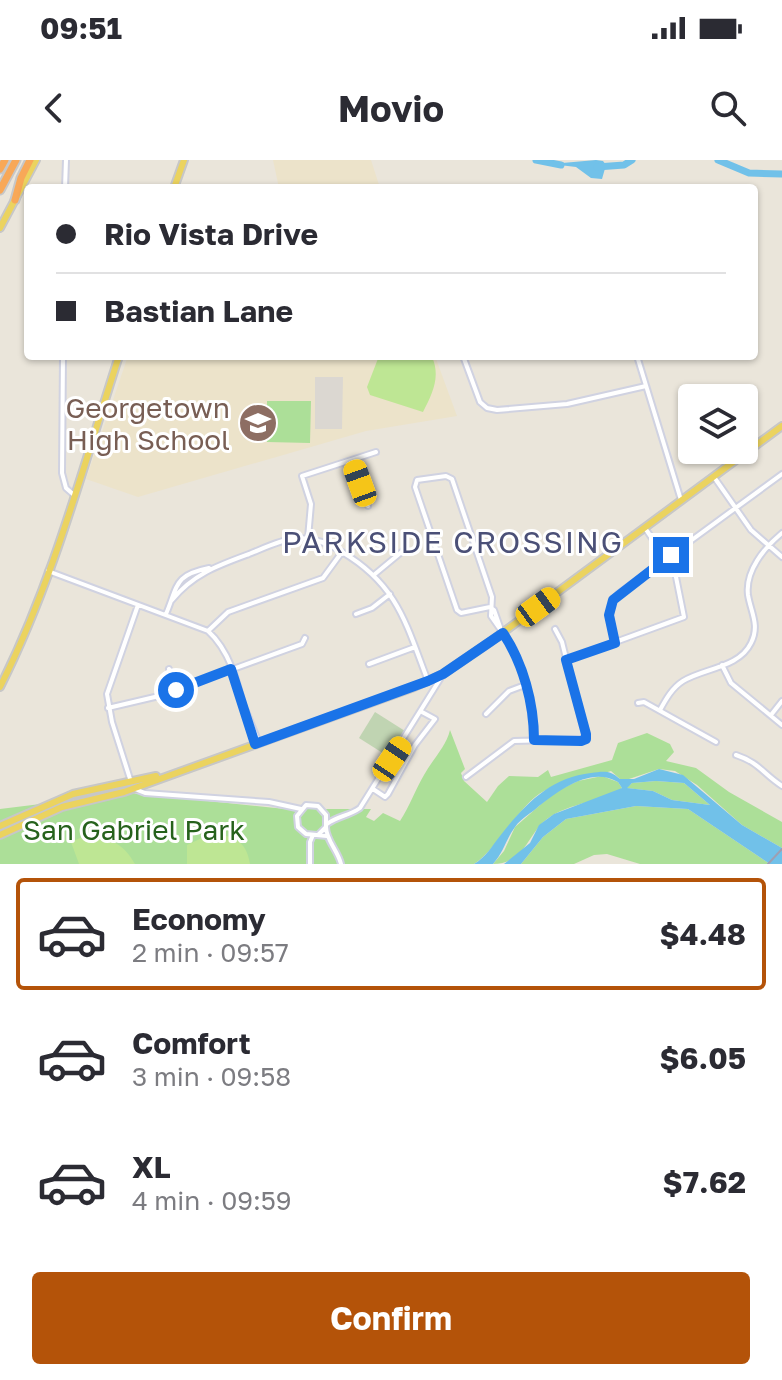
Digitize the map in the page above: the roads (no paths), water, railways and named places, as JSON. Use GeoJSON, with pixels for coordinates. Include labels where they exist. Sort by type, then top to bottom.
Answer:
{"type":"FeatureCollection","features":[{"type":"Feature","properties":{"kind":"highway"},"geometry":{"type":"LineString","coordinates":[[0,169],[5,160]]}},
{"type":"Feature","properties":{"kind":"highway"},"geometry":{"type":"LineString","coordinates":[[0,190],[16,160]]}},
{"type":"Feature","properties":{"kind":"highway"},"geometry":{"type":"LineString","coordinates":[[15,200],[30,160]]}},
{"type":"Feature","properties":{"kind":"main road"},"geometry":{"type":"LineString","coordinates":[[0,228],[36,160]]}},
{"type":"Feature","properties":{"kind":"main road"},"geometry":{"type":"LineString","coordinates":[[175,184],[184,160]]}},
{"type":"Feature","properties":{"kind":"main road"},"geometry":{"type":"LineString","coordinates":[[0,687],[48,571],[118,360]]}},
{"type":"Feature","properties":{"kind":"main road"},"geometry":{"type":"LineString","coordinates":[[0,835],[62,807],[100,799],[443,674],[502,630],[517,623],[782,426]]}},
{"type":"Feature","properties":{"kind":"main road"},"geometry":{"type":"LineString","coordinates":[[0,826],[73,794],[132,785]]}},
{"type":"Feature","properties":{"kind":"main road"},"geometry":{"type":"LineString","coordinates":[[33,811],[36,818]]}},
{"type":"Feature","properties":{"kind":"street"},"geometry":{"type":"LineString","coordinates":[[65,184],[66,160]]}},
{"type":"Feature","properties":{"kind":"street"},"geometry":{"type":"LineString","coordinates":[[63,360],[62,473],[66,488],[74,495]]}},
{"type":"Feature","properties":{"kind":"street"},"geometry":{"type":"LineString","coordinates":[[464,360],[480,402],[487,408],[497,410],[567,404],[646,386]]}},
{"type":"Feature","properties":{"kind":"street"},"geometry":{"type":"LineString","coordinates":[[638,360],[681,500]]}},
{"type":"Feature","properties":{"kind":"street"},"geometry":{"type":"LineString","coordinates":[[308,538],[311,504],[302,476],[376,452]]}},
{"type":"Feature","properties":{"kind":"street"},"geometry":{"type":"LineString","coordinates":[[352,460],[368,506]]}},
{"type":"Feature","properties":{"kind":"street"},"geometry":{"type":"LineString","coordinates":[[615,643],[609,615],[613,600],[782,474]]}},
{"type":"Feature","properties":{"kind":"street"},"geometry":{"type":"LineString","coordinates":[[714,477],[751,530],[782,557]]}},
{"type":"Feature","properties":{"kind":"street"},"geometry":{"type":"LineString","coordinates":[[490,607],[458,612],[415,487],[417,480],[451,478],[492,597],[490,607],[493,621],[502,630]]}},
{"type":"Feature","properties":{"kind":"street"},"geometry":{"type":"LineString","coordinates":[[566,660],[684,617],[675,572],[645,526]]}},
{"type":"Feature","properties":{"kind":"street"},"geometry":{"type":"LineString","coordinates":[[660,710],[669,694],[683,681],[740,656],[752,641],[756,626],[748,594],[748,574],[782,533]]}},
{"type":"Feature","properties":{"kind":"street"},"geometry":{"type":"LineString","coordinates":[[166,614],[173,590],[184,575],[285,541],[308,538],[326,543],[375,574],[403,613],[428,681]]}},
{"type":"Feature","properties":{"kind":"street"},"geometry":{"type":"LineString","coordinates":[[375,574],[404,550]]}},
{"type":"Feature","properties":{"kind":"street"},"geometry":{"type":"LineString","coordinates":[[208,631],[228,612],[323,578],[342,552]]}},
{"type":"Feature","properties":{"kind":"street"},"geometry":{"type":"LineString","coordinates":[[48,571],[208,631],[220,645],[231,669],[257,743]]}},
{"type":"Feature","properties":{"kind":"street"},"geometry":{"type":"LineString","coordinates":[[356,614],[372,608],[390,594]]}},
{"type":"Feature","properties":{"kind":"street"},"geometry":{"type":"LineString","coordinates":[[138,605],[109,683],[108,708],[132,785],[145,793],[269,802],[301,809],[312,804],[326,815],[336,818]]}},
{"type":"Feature","properties":{"kind":"street"},"geometry":{"type":"LineString","coordinates":[[490,607],[514,649],[530,698],[534,740]]}},
{"type":"Feature","properties":{"kind":"street"},"geometry":{"type":"LineString","coordinates":[[498,619],[517,623]]}},
{"type":"Feature","properties":{"kind":"street"},"geometry":{"type":"LineString","coordinates":[[466,777],[506,745],[519,740],[586,739],[562,642],[555,629]]}},
{"type":"Feature","properties":{"kind":"street"},"geometry":{"type":"LineString","coordinates":[[108,708],[144,701],[176,690],[302,644],[305,638]]}},
{"type":"Feature","properties":{"kind":"street"},"geometry":{"type":"LineString","coordinates":[[369,664],[415,647]]}},
{"type":"Feature","properties":{"kind":"street"},"geometry":{"type":"LineString","coordinates":[[722,665],[731,683],[782,725]]}},
{"type":"Feature","properties":{"kind":"street"},"geometry":{"type":"LineString","coordinates":[[169,669],[176,690]]}},
{"type":"Feature","properties":{"kind":"street"},"geometry":{"type":"LineString","coordinates":[[310,842],[336,818],[352,814],[360,808],[443,674]]}},
{"type":"Feature","properties":{"kind":"street"},"geometry":{"type":"LineString","coordinates":[[486,714],[509,691],[525,685]]}},
{"type":"Feature","properties":{"kind":"street"},"geometry":{"type":"LineString","coordinates":[[771,716],[782,701]]}},
{"type":"Feature","properties":{"kind":"street"},"geometry":{"type":"LineString","coordinates":[[638,703],[644,702],[716,742]]}},
{"type":"Feature","properties":{"kind":"street"},"geometry":{"type":"LineString","coordinates":[[373,789],[385,797],[388,794],[401,767],[435,719],[421,712]]}},
{"type":"Feature","properties":{"kind":"street"},"geometry":{"type":"LineString","coordinates":[[736,755],[756,762],[782,786]]}},
{"type":"Feature","properties":{"kind":"street"},"geometry":{"type":"LineString","coordinates":[[289,808],[297,816]]}},
{"type":"Feature","properties":{"kind":"street"},"geometry":{"type":"LineString","coordinates":[[301,809],[297,816],[298,827],[310,842],[310,864]]}},
{"type":"Feature","properties":{"kind":"street"},"geometry":{"type":"LineString","coordinates":[[326,815],[327,836],[341,864]]}},
{"type":"Feature","properties":{"kind":"street"},"geometry":{"type":"LineString","coordinates":[[306,834],[327,836]]}},
{"type":"Feature","properties":{"kind":"water"},"geometry":{"type":"Polygon","coordinates":[[[596,160],[606,165],[602,179],[591,178],[576,167],[551,164],[596,160]]]}},
{"type":"Feature","properties":{"kind":"water"},"geometry":{"type":"Polygon","coordinates":[[[659,769],[683,775],[742,825],[782,848],[782,864],[770,864],[688,809],[636,806],[566,819],[543,837],[521,864],[504,864],[530,843],[539,825],[554,814],[622,788],[618,782],[597,777],[566,787],[523,818],[493,864],[474,864],[540,794],[563,780],[600,772],[620,779],[634,779],[659,769]],[[632,783],[627,788],[653,791],[672,800],[710,805],[684,783],[632,783]]]}},
{"type":"Feature","properties":{"kind":"waterway"},"geometry":{"type":"LineString","coordinates":[[536,160],[561,165]]}},
{"type":"Feature","properties":{"kind":"waterway"},"geometry":{"type":"LineString","coordinates":[[597,167],[624,165],[632,160]]}},
{"type":"Feature","properties":{"kind":"waterway"},"geometry":{"type":"LineString","coordinates":[[718,160],[749,173],[782,174]]}},
{"type":"Feature","properties":{"kind":"railway"},"geometry":{"type":"LineString","coordinates":[[768,864],[782,849]]}},
{"type":"Feature","properties":{"kind":"place","name":"Georgetown High School"},"geometry":{"type":"Point","coordinates":[258,423]}},
{"type":"Feature","properties":{"kind":"district","name":"PARKSIDE CROSSING"},"geometry":{"type":"Point","coordinates":[453,542]}},
{"type":"Feature","properties":{"kind":"park label","name":"San Gabriel Park"},"geometry":{"type":"Point","coordinates":[134,829]}}]}
